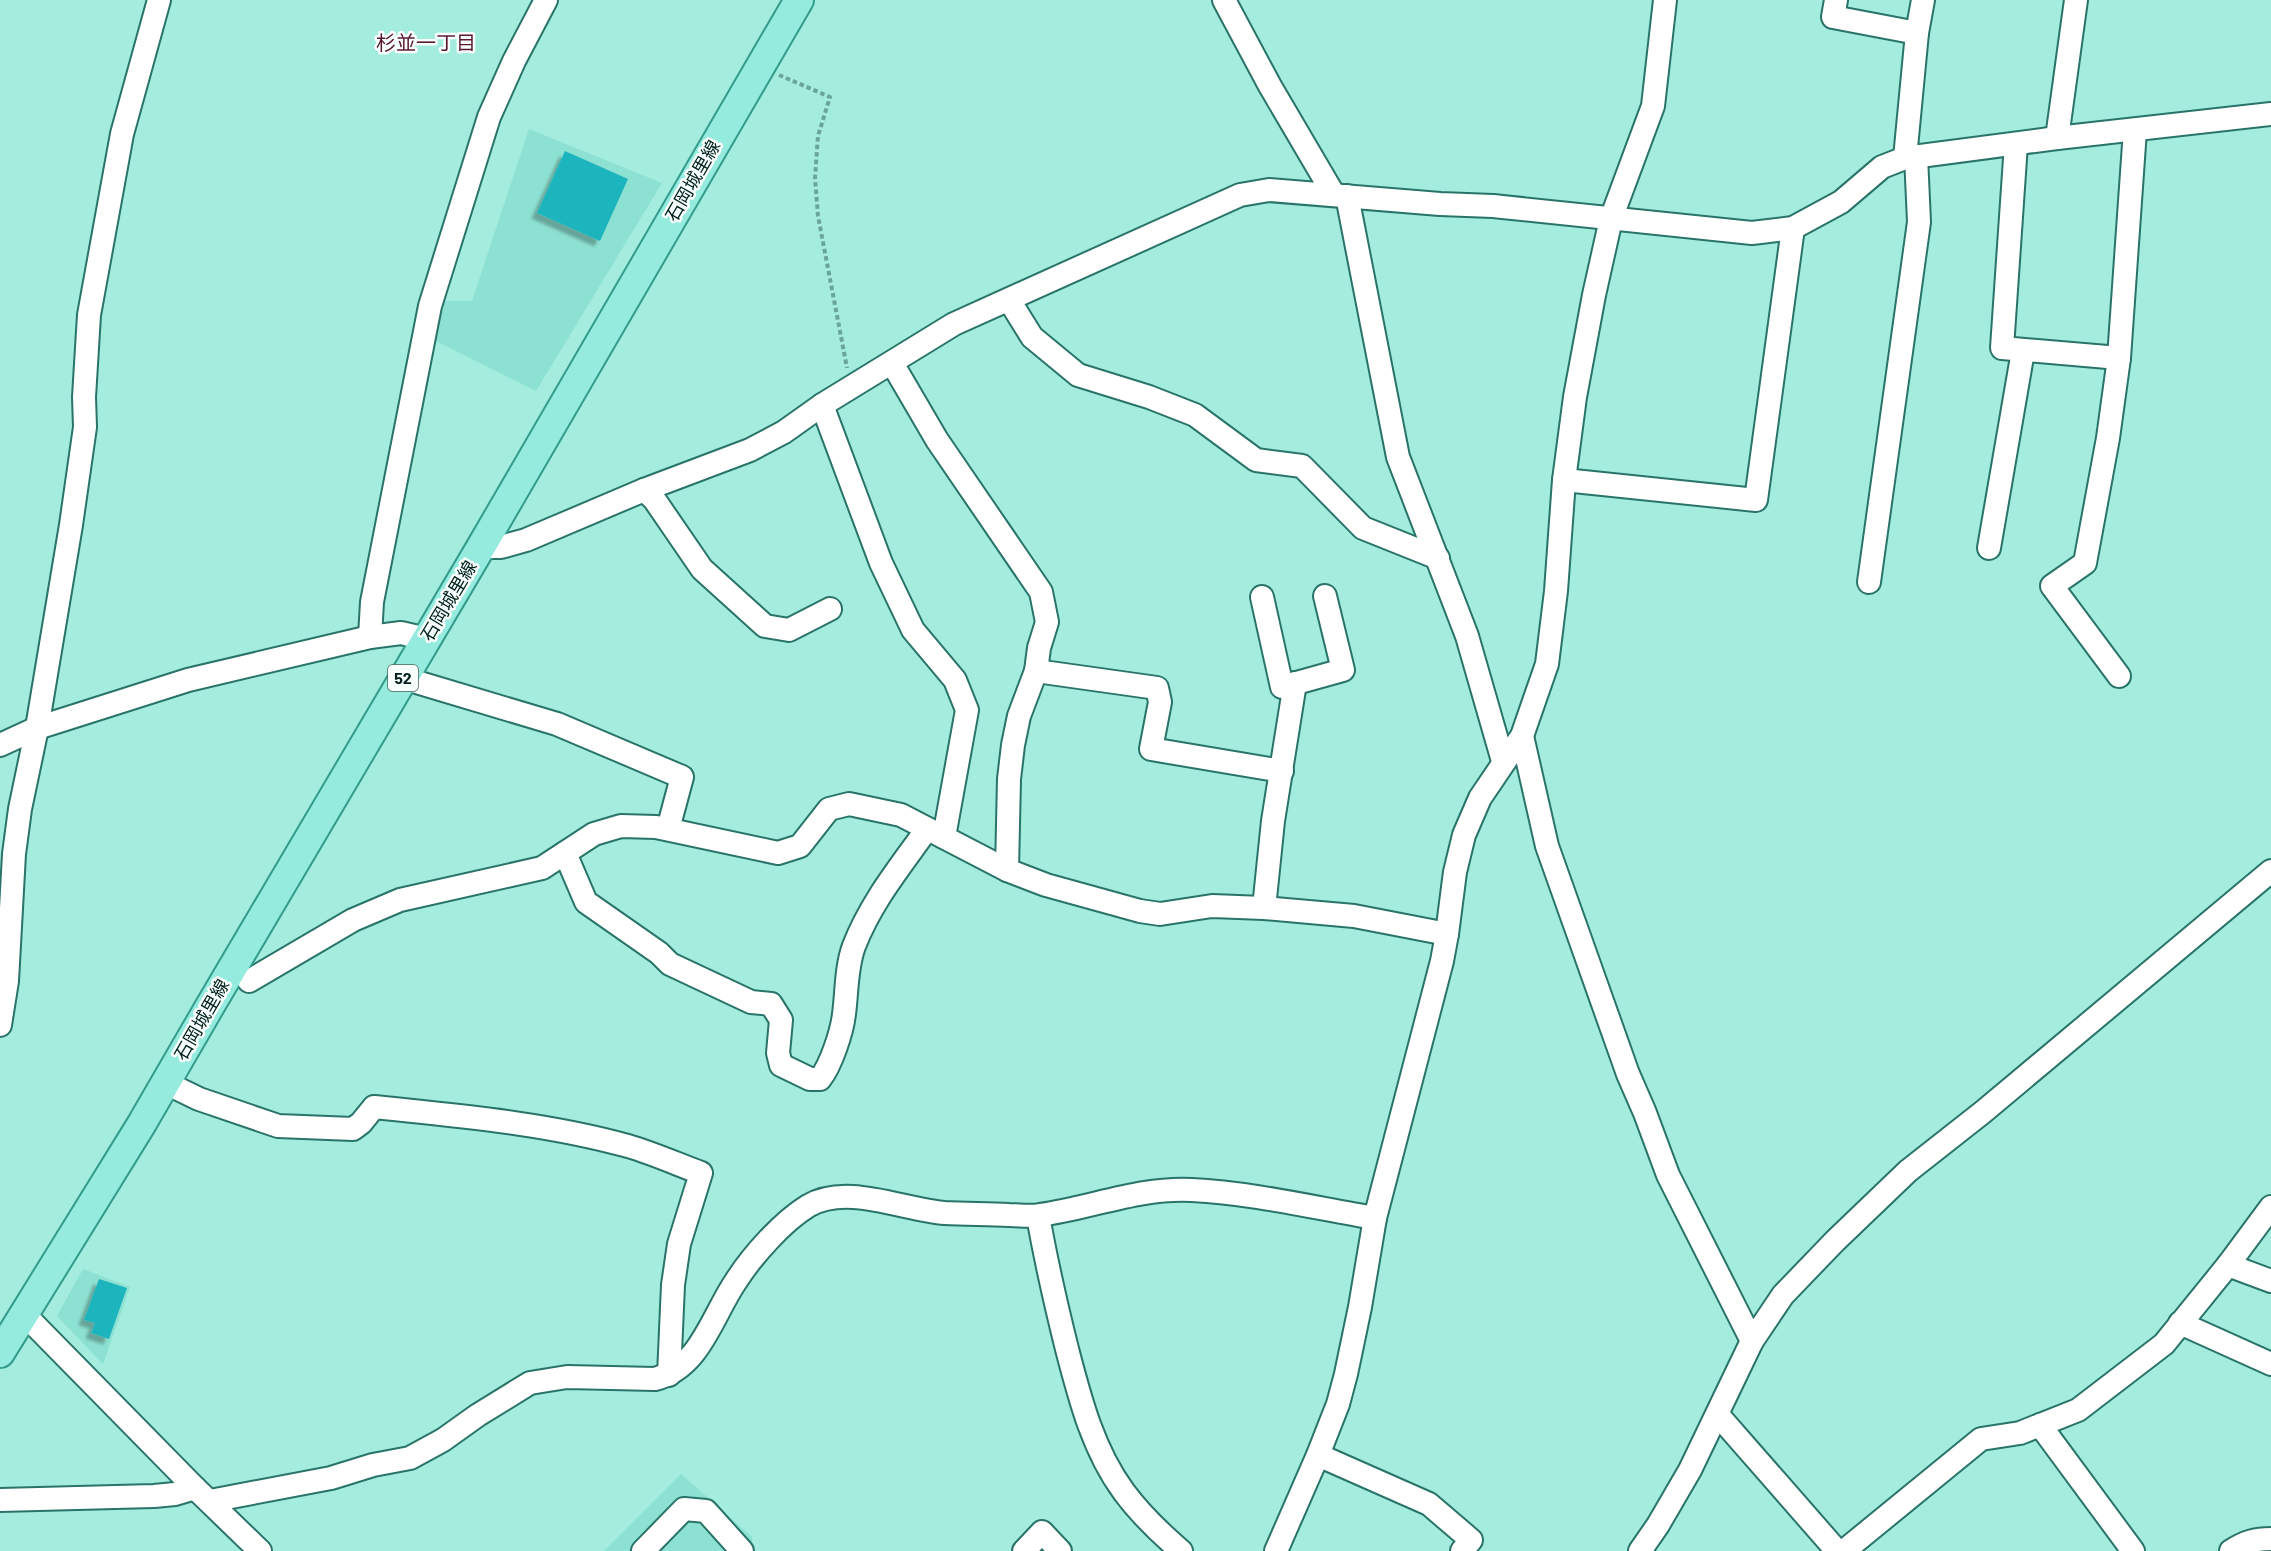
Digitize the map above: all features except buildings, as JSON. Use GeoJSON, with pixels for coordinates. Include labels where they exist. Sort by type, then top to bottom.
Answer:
{"type":"FeatureCollection","features":[{"type":"Feature","properties":{"kind":"main road","name":"石岡城里線"},"geometry":{"type":"LineString","coordinates":[[0,1353],[166,1083],[799,0]]}},
{"type":"Feature","properties":{"kind":"street"},"geometry":{"type":"LineString","coordinates":[[0,1025],[8,981],[6,914],[20,809],[37,728],[85,427],[84,396],[89,315],[122,135],[159,0]]}},
{"type":"Feature","properties":{"kind":"street"},"geometry":{"type":"LineString","coordinates":[[370,637],[372,602],[430,306],[489,117],[514,61],[546,0]]}},
{"type":"Feature","properties":{"kind":"street"},"geometry":{"type":"LineString","coordinates":[[1224,0],[1270,86],[1340,196],[1398,457],[1467,636],[1503,761]]}},
{"type":"Feature","properties":{"kind":"street"},"geometry":{"type":"LineString","coordinates":[[1276,1551],[1318,1455],[1338,1404],[1346,1374],[1375,1218],[1448,934],[1455,872],[1464,835],[1480,798],[1522,736],[1547,664],[1557,591],[1564,480],[1581,363],[1611,219],[1653,106],[1665,0]]}},
{"type":"Feature","properties":{"kind":"street"},"geometry":{"type":"LineString","coordinates":[[1836,0],[1833,16],[1917,33]]}},
{"type":"Feature","properties":{"kind":"street"},"geometry":{"type":"LineString","coordinates":[[1869,582],[1919,222],[1910,157],[1917,33],[1923,0]]}},
{"type":"Feature","properties":{"kind":"street"},"geometry":{"type":"LineString","coordinates":[[2057,138],[2076,0]]}},
{"type":"Feature","properties":{"kind":"street"},"geometry":{"type":"LineString","coordinates":[[481,547],[501,547],[526,540],[644,490],[750,450],[784,432],[822,405],[954,324],[1240,195],[1269,190],[1493,206],[1752,233],[1793,228],[1841,202],[1882,167],[1910,157],[2271,114]]}},
{"type":"Feature","properties":{"kind":"street"},"geometry":{"type":"LineString","coordinates":[[2119,676],[2052,586],[2085,563],[2108,438],[2119,358],[2135,130]]}},
{"type":"Feature","properties":{"kind":"street"},"geometry":{"type":"LineString","coordinates":[[2016,144],[2002,348],[2119,358]]}},
{"type":"Feature","properties":{"kind":"street"},"geometry":{"type":"LineString","coordinates":[[1564,480],[1756,500],[1793,228]]}},
{"type":"Feature","properties":{"kind":"street"},"geometry":{"type":"LineString","coordinates":[[1009,300],[1032,337],[1078,375],[1149,397],[1195,415],[1256,460],[1302,466],[1363,528],[1438,558]]}},
{"type":"Feature","properties":{"kind":"street"},"geometry":{"type":"LineString","coordinates":[[1989,548],[2023,351]]}},
{"type":"Feature","properties":{"kind":"street"},"geometry":{"type":"LineString","coordinates":[[892,363],[937,440],[1041,592],[1047,622],[1039,648],[1036,671],[1019,716],[1013,745],[1009,779],[1007,870]]}},
{"type":"Feature","properties":{"kind":"street"},"geometry":{"type":"LineString","coordinates":[[565,853],[586,902],[659,953],[670,964],[751,1002],[771,1004],[781,1020],[778,1053],[781,1065],[810,1079],[820,1079],[826,1071],[844,1017],[846,986],[854,948],[879,894],[935,833],[967,710],[955,680],[913,630],[886,572],[822,405]]}},
{"type":"Feature","properties":{"kind":"street"},"geometry":{"type":"LineString","coordinates":[[644,490],[654,499],[702,568],[765,626],[789,630],[830,609]]}},
{"type":"Feature","properties":{"kind":"street"},"geometry":{"type":"LineString","coordinates":[[1262,597],[1282,687],[1343,670],[1324,596]]}},
{"type":"Feature","properties":{"kind":"street"},"geometry":{"type":"LineString","coordinates":[[0,745],[37,728],[188,681],[370,637],[400,633],[427,639]]}},
{"type":"Feature","properties":{"kind":"street"},"geometry":{"type":"LineString","coordinates":[[1036,671],[1158,688],[1160,702],[1151,748],[1282,771]]}},
{"type":"Feature","properties":{"kind":"street"},"geometry":{"type":"LineString","coordinates":[[403,678],[558,724],[682,777],[668,829]]}},
{"type":"Feature","properties":{"kind":"street"},"geometry":{"type":"LineString","coordinates":[[1264,908],[1273,821],[1295,683]]}},
{"type":"Feature","properties":{"kind":"street"},"geometry":{"type":"LineString","coordinates":[[1522,736],[1547,846],[1628,1074],[1668,1175],[1752,1341]]}},
{"type":"Feature","properties":{"kind":"street"},"geometry":{"type":"LineString","coordinates":[[249,981],[353,920],[400,900],[542,868],[594,834],[621,826],[656,827],[778,852],[800,846],[829,809],[849,804],[901,815],[1007,870],[1046,885],[1150,912],[1160,914],[1212,906],[1264,908],[1354,916],[1448,934]]}},
{"type":"Feature","properties":{"kind":"street"},"geometry":{"type":"LineString","coordinates":[[1640,1551],[1690,1470],[1752,1341],[1782,1295],[1908,1172],[2271,871]]}},
{"type":"Feature","properties":{"kind":"street"},"geometry":{"type":"LineString","coordinates":[[166,1083],[199,1099],[278,1126],[353,1129],[374,1107],[496,1120],[543,1126],[629,1146],[701,1173],[679,1244],[673,1285],[669,1375]]}},
{"type":"Feature","properties":{"kind":"street"},"geometry":{"type":"LineString","coordinates":[[0,1500],[202,1494],[331,1478],[373,1465],[410,1458],[443,1440],[530,1383],[567,1377],[655,1379],[669,1375],[693,1355],[736,1280],[770,1237],[808,1206],[835,1197],[887,1201],[942,1212],[1038,1216],[1158,1191],[1191,1190],[1238,1195],[1375,1218]]}},
{"type":"Feature","properties":{"kind":"street"},"geometry":{"type":"LineString","coordinates":[[1844,1551],[1981,1439],[2020,1432],[2078,1410],[2164,1344],[2228,1265],[2271,1207]]}},
{"type":"Feature","properties":{"kind":"street"},"geometry":{"type":"LineString","coordinates":[[1038,1216],[1047,1273],[1084,1413],[1099,1448],[1123,1490],[1150,1525],[1181,1551]]}},
{"type":"Feature","properties":{"kind":"street"},"geometry":{"type":"LineString","coordinates":[[2228,1265],[2271,1281]]}},
{"type":"Feature","properties":{"kind":"street"},"geometry":{"type":"LineString","coordinates":[[23,1313],[260,1551]]}},
{"type":"Feature","properties":{"kind":"street"},"geometry":{"type":"LineString","coordinates":[[2180,1323],[2271,1364]]}},
{"type":"Feature","properties":{"kind":"street"},"geometry":{"type":"LineString","coordinates":[[1718,1415],[1837,1551]]}},
{"type":"Feature","properties":{"kind":"street"},"geometry":{"type":"LineString","coordinates":[[2040,1425],[2133,1551]]}},
{"type":"Feature","properties":{"kind":"street"},"geometry":{"type":"LineString","coordinates":[[1318,1455],[1429,1504],[1471,1540],[1462,1551]]}},
{"type":"Feature","properties":{"kind":"street"},"geometry":{"type":"LineString","coordinates":[[643,1551],[684,1509],[706,1511],[742,1551]]}},
{"type":"Feature","properties":{"kind":"street"},"geometry":{"type":"LineString","coordinates":[[1024,1551],[1042,1532],[1060,1551]]}},
{"type":"Feature","properties":{"kind":"street"},"geometry":{"type":"LineString","coordinates":[[2231,1551],[2256,1539],[2271,1539]]}},
{"type":"Feature","properties":{"kind":"path"},"geometry":{"type":"LineString","coordinates":[[759,66],[830,97],[818,136],[815,178],[818,216],[851,388]]}},
{"type":"Feature","properties":{"kind":"shaded area"},"geometry":{"type":"Polygon","coordinates":[[[529,129],[662,183],[536,391],[432,339],[438,301],[472,301],[529,129]]]}},
{"type":"Feature","properties":{"kind":"shaded area"},"geometry":{"type":"Polygon","coordinates":[[[83,1269],[130,1287],[103,1364],[57,1316],[83,1269]]]}},
{"type":"Feature","properties":{"kind":"shaded area"},"geometry":{"type":"Polygon","coordinates":[[[681,1474],[752,1537],[753,1551],[604,1551],[681,1474]]]}},
{"type":"Feature","properties":{"kind":"district","name":"杉並一丁目"},"geometry":{"type":"Point","coordinates":[426,43]}}]}
